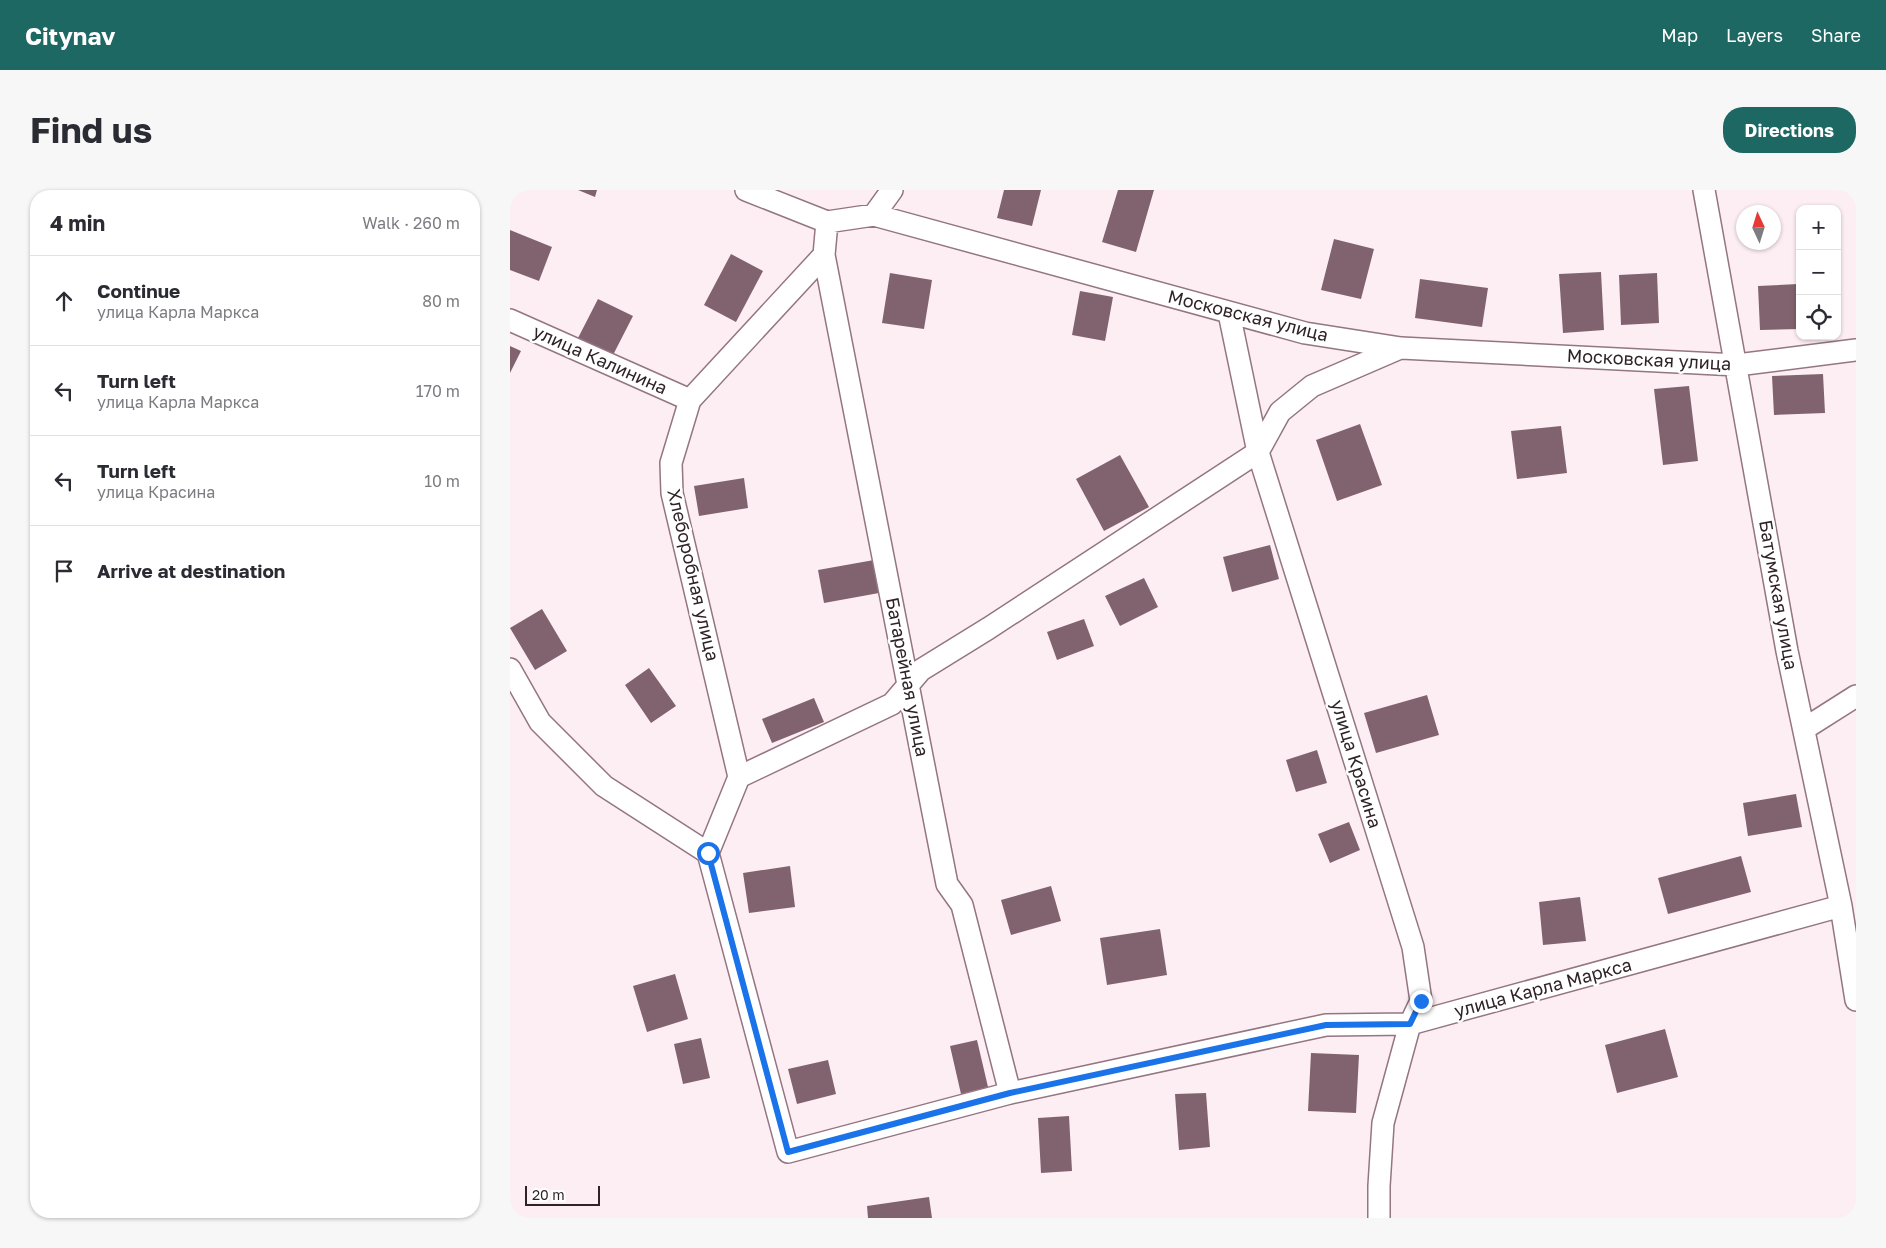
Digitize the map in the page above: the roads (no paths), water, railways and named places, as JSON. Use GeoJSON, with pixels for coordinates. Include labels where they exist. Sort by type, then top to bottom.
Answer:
{"type":"FeatureCollection","features":[{"type":"Feature","properties":{"kind":"street"},"geometry":{"type":"LineString","coordinates":[[746,190],[827,222],[824,255]]}},
{"type":"Feature","properties":{"kind":"street"},"geometry":{"type":"LineString","coordinates":[[874,214],[892,190]]}},
{"type":"Feature","properties":{"kind":"street","name":"Батумская улица"},"geometry":{"type":"LineString","coordinates":[[1704,190],[1787,651],[1841,906],[1856,1000]]}},
{"type":"Feature","properties":{"kind":"street","name":"Московская улица"},"geometry":{"type":"LineString","coordinates":[[827,222],[874,214],[1305,333],[1401,348],[1737,365],[1856,350]]}},
{"type":"Feature","properties":{"kind":"street","name":"Хлеборобная улица"},"geometry":{"type":"LineString","coordinates":[[739,777],[672,493],[671,463],[690,400],[824,255]]}},
{"type":"Feature","properties":{"kind":"street","name":"Батарейная улица"},"geometry":{"type":"LineString","coordinates":[[824,255],[947,884],[962,905],[1010,1093]]}},
{"type":"Feature","properties":{"kind":"street","name":"улица Красина"},"geometry":{"type":"LineString","coordinates":[[1230,313],[1258,452],[1413,947],[1421,1001],[1410,1024],[1383,1123],[1379,1218]]}},
{"type":"Feature","properties":{"kind":"street","name":"улица Калинина"},"geometry":{"type":"LineString","coordinates":[[510,320],[690,400]]}},
{"type":"Feature","properties":{"kind":"street"},"geometry":{"type":"LineString","coordinates":[[510,669],[540,722],[604,786],[708,853],[739,777],[892,704],[922,670],[1258,452],[1280,412],[1312,386],[1401,348]]}},
{"type":"Feature","properties":{"kind":"street"},"geometry":{"type":"LineString","coordinates":[[1804,729],[1856,696]]}},
{"type":"Feature","properties":{"kind":"street","name":"улица Карла Маркса"},"geometry":{"type":"LineString","coordinates":[[708,853],[788,1152],[1010,1093],[1326,1025],[1410,1024],[1841,906]]}}]}
